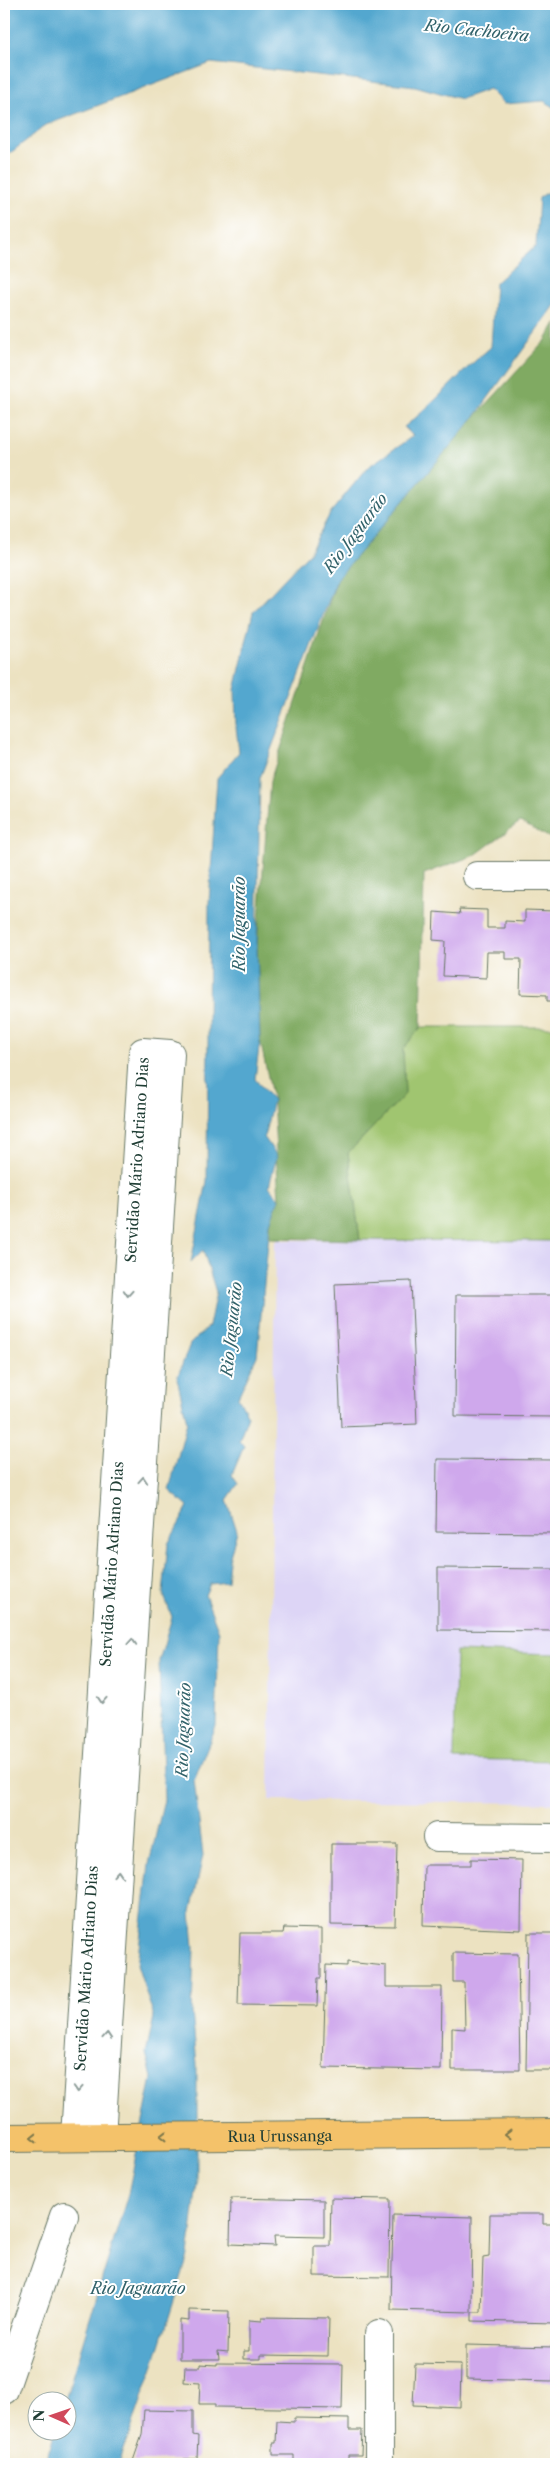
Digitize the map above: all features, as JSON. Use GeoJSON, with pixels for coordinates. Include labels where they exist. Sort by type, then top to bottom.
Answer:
{"type":"FeatureCollection","features":[{"type":"Feature","properties":{"kind":"main road","name":"Rua Urussanga"},"geometry":{"type":"LineString","coordinates":[[4,2138],[556,2133]]}},
{"type":"Feature","properties":{"kind":"street"},"geometry":{"type":"LineString","coordinates":[[477,876],[556,876]]}},
{"type":"Feature","properties":{"kind":"street","name":"Servidão Mário Adriano Dias"},"geometry":{"type":"LineString","coordinates":[[98,2137],[157,1053]]}},
{"type":"Feature","properties":{"kind":"street"},"geometry":{"type":"LineString","coordinates":[[437,1837],[556,1838]]}},
{"type":"Feature","properties":{"kind":"street"},"geometry":{"type":"LineString","coordinates":[[4,2390],[64,2216]]}},
{"type":"Feature","properties":{"kind":"street"},"geometry":{"type":"LineString","coordinates":[[379,2334],[379,2464]]}},
{"type":"Feature","properties":{"kind":"shaded area"},"geometry":{"type":"Polygon","coordinates":[[[275,1240],[556,1241],[556,1803],[269,1800],[275,1240]]]}},
{"type":"Feature","properties":{"kind":"green space"},"geometry":{"type":"Polygon","coordinates":[[[556,323],[556,841],[520,822],[475,855],[424,874],[421,1027],[403,1049],[405,1094],[348,1153],[360,1240],[270,1238],[270,1223],[279,1199],[273,1100],[260,1040],[257,946],[270,781],[337,579],[473,419],[546,340],[556,323]]]}},
{"type":"Feature","properties":{"kind":"green space"},"geometry":{"type":"Polygon","coordinates":[[[421,1027],[556,1027],[556,1241],[360,1240],[348,1153],[405,1094],[403,1049],[421,1027]]]}},
{"type":"Feature","properties":{"kind":"green space"},"geometry":{"type":"Polygon","coordinates":[[[456,1651],[556,1654],[556,1761],[454,1759],[456,1651]]]}},
{"type":"Feature","properties":{"kind":"water","name":"Rio Cachoeira"},"geometry":{"type":"Polygon","coordinates":[[[4,4],[556,4],[556,109],[544,101],[504,104],[489,89],[461,99],[415,86],[211,63],[46,125],[4,158],[4,4]]]}},
{"type":"Feature","properties":{"kind":"water","name":"Rio Jaguarão"},"geometry":{"type":"Polygon","coordinates":[[[556,186],[556,304],[473,419],[337,579],[260,778],[257,946],[260,1040],[255,1079],[273,1100],[264,1137],[277,1156],[269,1186],[279,1199],[270,1223],[257,1356],[238,1397],[248,1416],[239,1440],[244,1446],[232,1475],[238,1484],[227,1500],[237,1531],[229,1560],[227,1582],[210,1584],[205,1595],[219,1632],[216,1726],[194,1780],[203,1855],[191,1912],[194,1947],[192,2012],[197,2064],[197,2184],[188,2256],[158,2352],[119,2464],[45,2464],[52,2440],[78,2440],[78,2390],[68,2390],[128,2194],[152,2078],[146,2053],[154,2017],[137,1965],[149,1864],[164,1800],[159,1661],[172,1617],[163,1593],[168,1544],[188,1507],[169,1490],[187,1422],[177,1378],[190,1344],[209,1326],[216,1292],[203,1250],[191,1262],[207,1181],[209,902],[217,778],[239,752],[235,690],[253,612],[309,553],[331,512],[368,467],[413,436],[404,427],[427,408],[491,347],[495,283],[536,246],[539,198],[556,186]]]}},
{"type":"Feature","properties":{"kind":"building"},"geometry":{"type":"Polygon","coordinates":[[[459,909],[487,910],[487,928],[505,928],[505,921],[525,922],[525,910],[555,911],[556,1001],[547,1001],[547,995],[520,994],[521,959],[505,959],[505,952],[487,952],[486,978],[443,976],[445,941],[433,940],[434,912],[460,914],[459,909]]]}},
{"type":"Feature","properties":{"kind":"building"},"geometry":{"type":"Polygon","coordinates":[[[411,1281],[417,1424],[341,1427],[335,1284],[411,1281]]]}},
{"type":"Feature","properties":{"kind":"building"},"geometry":{"type":"Polygon","coordinates":[[[456,1295],[556,1295],[556,1417],[455,1416],[456,1295]]]}},
{"type":"Feature","properties":{"kind":"building"},"geometry":{"type":"Polygon","coordinates":[[[437,1459],[556,1460],[556,1533],[436,1532],[437,1459]]]}},
{"type":"Feature","properties":{"kind":"building"},"geometry":{"type":"Polygon","coordinates":[[[438,1568],[556,1569],[556,1631],[438,1630],[438,1568]]]}},
{"type":"Feature","properties":{"kind":"building"},"geometry":{"type":"Polygon","coordinates":[[[331,1844],[397,1844],[395,1926],[331,1925],[331,1844]]]}},
{"type":"Feature","properties":{"kind":"building"},"geometry":{"type":"Polygon","coordinates":[[[471,1859],[522,1860],[521,1930],[423,1926],[424,1865],[471,1865],[471,1859]]]}},
{"type":"Feature","properties":{"kind":"building"},"geometry":{"type":"Polygon","coordinates":[[[284,1928],[321,1929],[321,1978],[318,1978],[317,2006],[238,2005],[240,1933],[283,1933],[284,1928]]]}},
{"type":"Feature","properties":{"kind":"building"},"geometry":{"type":"Polygon","coordinates":[[[528,1933],[556,1933],[556,2070],[526,2070],[528,1933]]]}},
{"type":"Feature","properties":{"kind":"building"},"geometry":{"type":"Polygon","coordinates":[[[453,1953],[518,1954],[520,2070],[452,2070],[452,2028],[465,2029],[464,1982],[453,1982],[453,1953]]]}},
{"type":"Feature","properties":{"kind":"building"},"geometry":{"type":"Polygon","coordinates":[[[347,1962],[386,1966],[386,1987],[442,1987],[441,2070],[323,2068],[326,1965],[347,1966],[347,1962]]]}},
{"type":"Feature","properties":{"kind":"building"},"geometry":{"type":"Polygon","coordinates":[[[231,2198],[324,2200],[324,2237],[274,2236],[275,2246],[230,2244],[231,2198]]]}},
{"type":"Feature","properties":{"kind":"building"},"geometry":{"type":"Polygon","coordinates":[[[331,2198],[390,2199],[389,2277],[314,2276],[314,2246],[330,2246],[331,2198]]]}},
{"type":"Feature","properties":{"kind":"building"},"geometry":{"type":"Polygon","coordinates":[[[490,2214],[543,2214],[543,2224],[556,2224],[555,2323],[472,2321],[472,2312],[481,2312],[483,2258],[489,2257],[490,2214]]]}},
{"type":"Feature","properties":{"kind":"building"},"geometry":{"type":"Polygon","coordinates":[[[393,2215],[472,2217],[471,2312],[391,2310],[393,2215]]]}},
{"type":"Feature","properties":{"kind":"building"},"geometry":{"type":"Polygon","coordinates":[[[189,2310],[229,2311],[228,2352],[218,2351],[219,2359],[180,2359],[180,2320],[189,2321],[189,2310]]]}},
{"type":"Feature","properties":{"kind":"building"},"geometry":{"type":"Polygon","coordinates":[[[262,2317],[329,2318],[328,2356],[261,2355],[261,2359],[244,2359],[244,2351],[249,2351],[249,2320],[262,2321],[262,2317]]]}},
{"type":"Feature","properties":{"kind":"building"},"geometry":{"type":"Polygon","coordinates":[[[466,2345],[555,2347],[553,2381],[466,2379],[466,2345]]]}},
{"type":"Feature","properties":{"kind":"building"},"geometry":{"type":"Polygon","coordinates":[[[217,2363],[343,2364],[342,2409],[215,2407],[215,2404],[199,2404],[200,2383],[184,2382],[185,2367],[200,2367],[200,2364],[217,2365],[217,2363]]]}},
{"type":"Feature","properties":{"kind":"building"},"geometry":{"type":"Polygon","coordinates":[[[415,2364],[461,2365],[460,2407],[413,2405],[415,2364]]]}},
{"type":"Feature","properties":{"kind":"building"},"geometry":{"type":"Polygon","coordinates":[[[144,2410],[193,2411],[193,2435],[198,2436],[197,2459],[184,2459],[184,2461],[133,2461],[142,2435],[144,2410]]]}},
{"type":"Feature","properties":{"kind":"building"},"geometry":{"type":"Polygon","coordinates":[[[294,2418],[349,2419],[349,2430],[362,2430],[361,2455],[348,2455],[348,2461],[294,2461],[294,2455],[273,2455],[273,2443],[276,2443],[277,2421],[294,2422],[294,2418]]]}}]}
